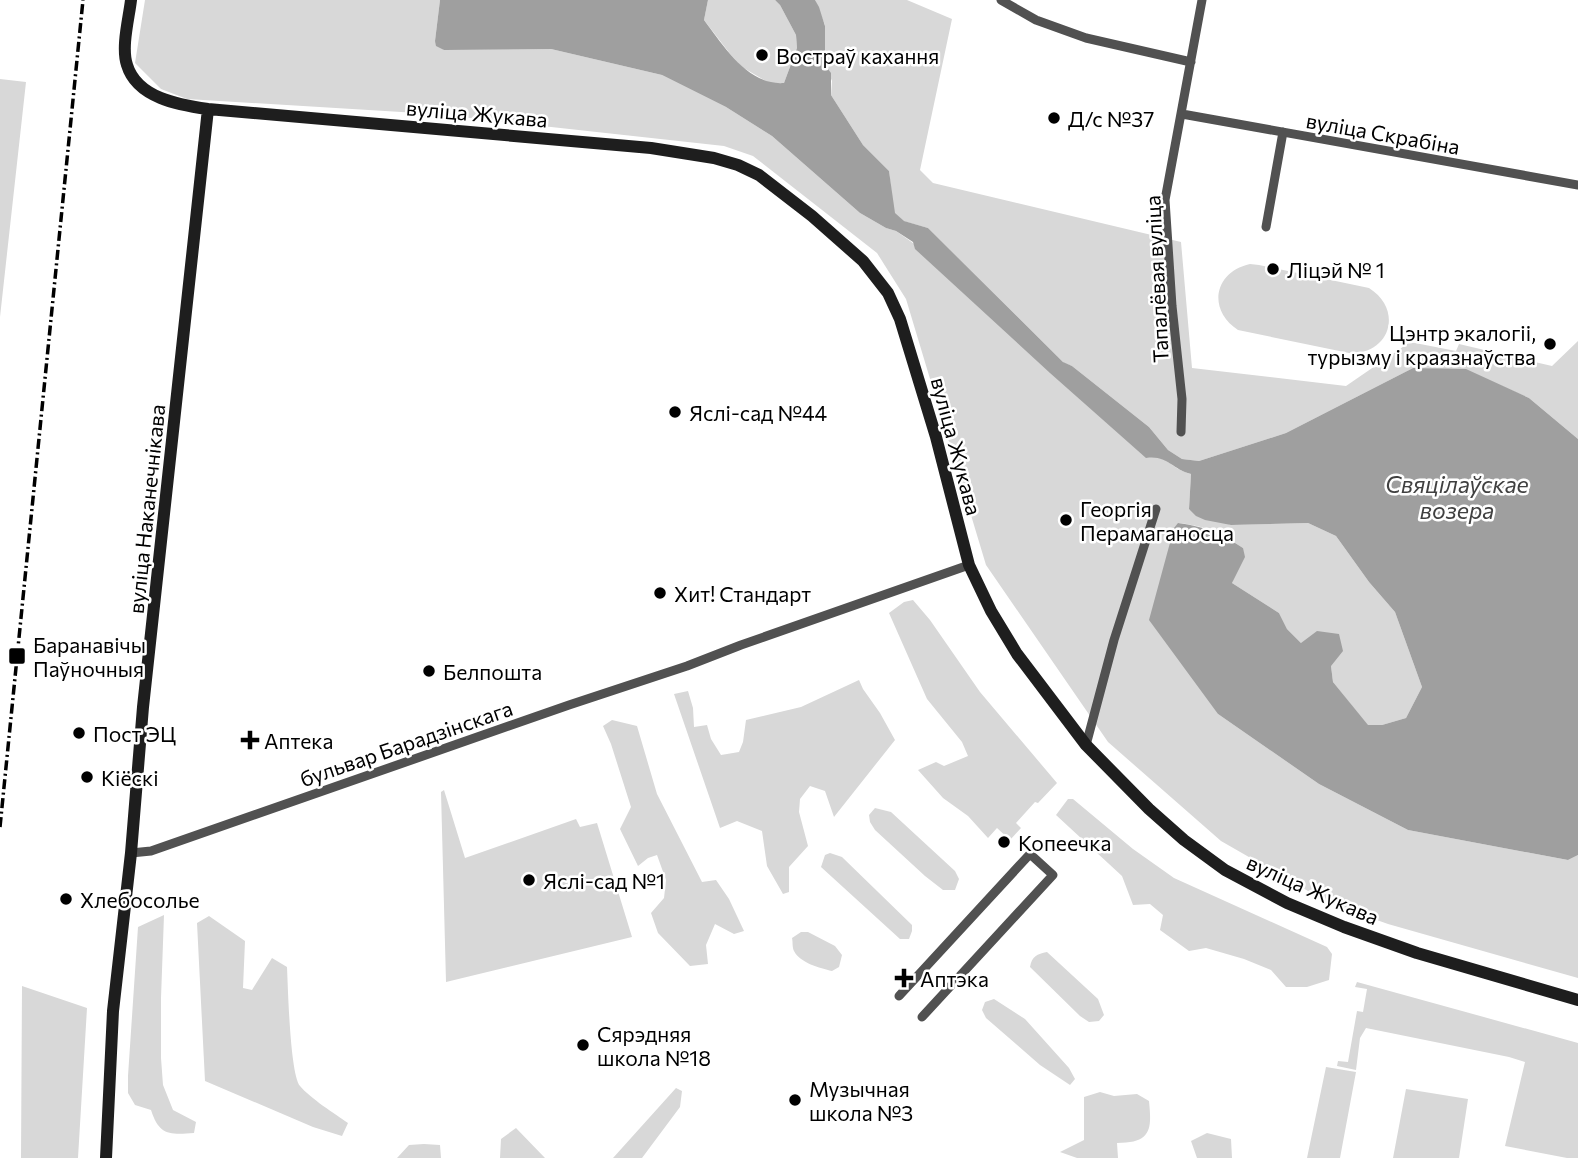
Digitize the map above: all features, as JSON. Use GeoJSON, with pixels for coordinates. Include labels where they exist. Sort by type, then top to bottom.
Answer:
{"type":"FeatureCollection","features":[{"type":"Feature","properties":{"kind":"street"},"geometry":{"type":"LineString","coordinates":[[131,0],[125,47],[127,65],[135,80],[155,96],[178,104],[208,109]]}},
{"type":"Feature","properties":{"kind":"street"},"geometry":{"type":"LineString","coordinates":[[1001,0],[1036,20],[1086,38],[1191,62]]}},
{"type":"Feature","properties":{"kind":"street","name":"Тапалёвая вуліца"},"geometry":{"type":"LineString","coordinates":[[1181,432],[1182,399],[1165,200],[1202,0]]}},
{"type":"Feature","properties":{"kind":"street","name":"вуліца Жукава"},"geometry":{"type":"LineString","coordinates":[[208,109],[651,148],[714,159],[738,165],[759,175],[812,216],[863,261],[888,292],[900,319],[936,437],[970,565],[991,611],[1017,654],[1086,745],[1149,809],[1184,840],[1225,870],[1287,903],[1417,953],[1578,1000]]}},
{"type":"Feature","properties":{"kind":"street","name":"вуліца Наканечнікава"},"geometry":{"type":"LineString","coordinates":[[106,1158],[113,1010],[208,109]]}},
{"type":"Feature","properties":{"kind":"street","name":"вуліца Скрабіна"},"geometry":{"type":"LineString","coordinates":[[1182,114],[1578,185]]}},
{"type":"Feature","properties":{"kind":"street"},"geometry":{"type":"LineString","coordinates":[[1266,227],[1283,132]]}},
{"type":"Feature","properties":{"kind":"street"},"geometry":{"type":"LineString","coordinates":[[1086,745],[1156,509]]}},
{"type":"Feature","properties":{"kind":"street","name":"бульвар Барадзінскага"},"geometry":{"type":"LineString","coordinates":[[131,853],[151,851],[970,565]]}},
{"type":"Feature","properties":{"kind":"street"},"geometry":{"type":"LineString","coordinates":[[899,996],[1030,854],[1046,868],[1053,875],[922,1017]]}},
{"type":"Feature","properties":{"kind":"shaded area"},"geometry":{"type":"Polygon","coordinates":[[[145,0],[440,0],[435,41],[444,50],[551,49],[662,75],[726,107],[772,136],[860,213],[913,243],[1146,457],[1160,458],[1191,474],[1189,509],[1231,525],[1308,523],[1336,536],[1369,582],[1395,612],[1422,687],[1406,718],[1368,726],[1333,682],[1331,666],[1287,629],[1279,613],[1232,583],[1243,548],[1212,531],[1178,523],[1218,714],[1319,784],[1408,830],[1568,860],[1578,855],[1578,978],[1388,924],[1329,903],[1221,841],[1108,742],[986,565],[906,299],[877,253],[753,156],[724,146],[434,114],[187,99],[161,89],[135,63],[145,0]]]}},
{"type":"Feature","properties":{"kind":"shaded area"},"geometry":{"type":"Polygon","coordinates":[[[708,0],[775,0],[780,5],[796,35],[797,48],[784,83],[771,84],[742,67],[731,55],[704,20],[708,0]]]}},
{"type":"Feature","properties":{"kind":"shaded area"},"geometry":{"type":"Polygon","coordinates":[[[815,0],[907,0],[952,19],[920,170],[933,183],[1181,242],[1192,368],[1346,386],[1410,342],[1456,351],[1459,344],[1552,366],[1578,341],[1578,439],[1529,398],[1466,370],[1413,368],[1286,433],[1199,461],[1182,459],[1168,450],[1149,427],[1072,366],[1064,363],[928,228],[903,221],[894,213],[889,171],[863,145],[831,95],[832,81],[825,65],[825,25],[815,0]]]}},
{"type":"Feature","properties":{"kind":"shaded area"},"geometry":{"type":"Polygon","coordinates":[[[0,79],[26,82],[0,317],[0,79]]]}},
{"type":"Feature","properties":{"kind":"shaded area"},"geometry":{"type":"Polygon","coordinates":[[[1250,264],[1369,288],[1380,297],[1386,308],[1388,330],[1374,347],[1363,352],[1349,353],[1238,330],[1228,322],[1222,312],[1219,292],[1229,275],[1250,264]]]}},
{"type":"Feature","properties":{"kind":"shaded area"},"geometry":{"type":"Polygon","coordinates":[[[913,600],[980,692],[1057,783],[1016,823],[1021,828],[1010,840],[997,828],[988,838],[968,816],[943,798],[918,770],[936,762],[944,766],[968,756],[962,742],[927,699],[889,613],[904,602],[913,600]]]}},
{"type":"Feature","properties":{"kind":"shaded area"},"geometry":{"type":"Polygon","coordinates":[[[859,680],[895,740],[834,817],[825,791],[810,786],[800,799],[799,812],[808,846],[789,867],[789,892],[783,894],[767,866],[762,831],[737,821],[720,828],[674,694],[688,691],[693,708],[694,727],[707,725],[711,739],[721,755],[739,752],[746,720],[801,707],[859,680]]]}},
{"type":"Feature","properties":{"kind":"shaded area"},"geometry":{"type":"Polygon","coordinates":[[[612,720],[637,726],[657,794],[702,882],[716,880],[729,899],[744,931],[734,934],[715,924],[706,945],[708,964],[690,966],[658,933],[651,913],[664,898],[666,880],[657,855],[638,866],[620,829],[631,807],[603,726],[612,720]]]}},
{"type":"Feature","properties":{"kind":"shaded area","name":"Яслі-сад №1"},"geometry":{"type":"Polygon","coordinates":[[[444,790],[465,858],[576,819],[580,827],[597,823],[632,937],[446,982],[441,792],[444,790]]]}},
{"type":"Feature","properties":{"kind":"shaded area"},"geometry":{"type":"Polygon","coordinates":[[[1068,799],[1073,799],[1133,849],[1174,878],[1327,947],[1332,954],[1329,980],[1307,987],[1286,987],[1271,970],[1244,959],[1206,948],[1189,951],[1160,930],[1163,915],[1150,904],[1133,905],[1122,876],[1056,815],[1068,799]]]}},
{"type":"Feature","properties":{"kind":"shaded area"},"geometry":{"type":"Polygon","coordinates":[[[875,808],[891,812],[955,871],[959,879],[955,890],[943,890],[875,830],[869,815],[875,808]]]}},
{"type":"Feature","properties":{"kind":"shaded area"},"geometry":{"type":"Polygon","coordinates":[[[830,853],[842,857],[912,925],[909,939],[900,939],[821,867],[825,855],[830,853]]]}},
{"type":"Feature","properties":{"kind":"shaded area"},"geometry":{"type":"Polygon","coordinates":[[[164,915],[161,998],[163,1085],[173,1110],[196,1122],[194,1133],[166,1132],[158,1124],[151,1110],[135,1105],[128,1093],[138,927],[164,915]]]}},
{"type":"Feature","properties":{"kind":"shaded area"},"geometry":{"type":"Polygon","coordinates":[[[209,916],[245,941],[243,988],[252,990],[272,958],[287,967],[290,1030],[297,1078],[300,1086],[310,1096],[348,1123],[342,1136],[313,1127],[205,1081],[197,923],[209,916]]]}},
{"type":"Feature","properties":{"kind":"shaded area"},"geometry":{"type":"Polygon","coordinates":[[[801,932],[808,932],[835,946],[842,955],[839,967],[832,971],[805,962],[797,955],[793,949],[792,938],[801,932]]]}},
{"type":"Feature","properties":{"kind":"shaded area"},"geometry":{"type":"Polygon","coordinates":[[[1047,952],[1098,999],[1104,1015],[1099,1021],[1089,1022],[1080,1016],[1030,967],[1036,956],[1047,952]]]}},
{"type":"Feature","properties":{"kind":"shaded area"},"geometry":{"type":"Polygon","coordinates":[[[1357,982],[1578,1043],[1578,1158],[1505,1146],[1525,1062],[1366,1028],[1360,1038],[1356,1070],[1337,1066],[1338,1061],[1348,1062],[1357,1011],[1363,1012],[1367,989],[1355,987],[1357,982]]]}},
{"type":"Feature","properties":{"kind":"shaded area"},"geometry":{"type":"Polygon","coordinates":[[[22,986],[87,1008],[78,1158],[21,1158],[22,986]]]}},
{"type":"Feature","properties":{"kind":"shaded area"},"geometry":{"type":"Polygon","coordinates":[[[994,999],[1025,1019],[1069,1068],[1075,1079],[1070,1085],[1040,1065],[986,1018],[982,1010],[985,1002],[994,999]]]}},
{"type":"Feature","properties":{"kind":"shaded area"},"geometry":{"type":"Polygon","coordinates":[[[1326,1067],[1356,1072],[1340,1158],[1307,1158],[1326,1067]]]}},
{"type":"Feature","properties":{"kind":"shaded area"},"geometry":{"type":"Polygon","coordinates":[[[676,1088],[682,1091],[680,1107],[642,1158],[613,1158],[676,1088]]]}},
{"type":"Feature","properties":{"kind":"shaded area"},"geometry":{"type":"Polygon","coordinates":[[[1406,1089],[1468,1099],[1459,1158],[1393,1158],[1406,1089]]]}},
{"type":"Feature","properties":{"kind":"shaded area"},"geometry":{"type":"Polygon","coordinates":[[[1100,1092],[1114,1096],[1137,1094],[1149,1101],[1150,1120],[1147,1133],[1137,1141],[1117,1143],[1118,1158],[1077,1158],[1060,1152],[1084,1140],[1084,1097],[1100,1092]]]}},
{"type":"Feature","properties":{"kind":"shaded area"},"geometry":{"type":"Polygon","coordinates":[[[516,1128],[545,1158],[500,1158],[501,1139],[516,1128]]]}},
{"type":"Feature","properties":{"kind":"shaded area"},"geometry":{"type":"Polygon","coordinates":[[[1207,1133],[1231,1139],[1232,1158],[1197,1158],[1191,1141],[1207,1133]]]}},
{"type":"Feature","properties":{"kind":"shaded area"},"geometry":{"type":"Polygon","coordinates":[[[409,1145],[440,1145],[441,1158],[397,1158],[409,1145]]]}},
{"type":"Feature","properties":{"kind":"water","name":"Свяцілаўскае возера"},"geometry":{"type":"Polygon","coordinates":[[[440,0],[708,0],[704,20],[728,52],[759,78],[784,83],[797,48],[796,35],[775,0],[815,0],[825,26],[825,65],[831,73],[831,95],[863,145],[889,171],[895,213],[904,221],[928,228],[1063,362],[1072,366],[1149,427],[1168,450],[1182,459],[1199,461],[1286,433],[1413,368],[1466,369],[1529,398],[1578,439],[1578,855],[1568,860],[1408,830],[1319,784],[1218,714],[1149,620],[1174,528],[1178,523],[1212,531],[1243,548],[1245,557],[1232,583],[1279,613],[1287,629],[1301,643],[1317,631],[1339,634],[1343,651],[1331,666],[1333,682],[1368,725],[1382,725],[1406,718],[1422,687],[1395,612],[1369,582],[1336,536],[1308,523],[1231,525],[1196,516],[1189,509],[1191,474],[1165,460],[1146,458],[915,249],[913,242],[860,213],[772,136],[726,107],[662,75],[551,49],[444,50],[436,46],[435,41],[440,0]]]}},
{"type":"Feature","properties":{"kind":"railway"},"geometry":{"type":"LineString","coordinates":[[0,827],[83,0]]}},
{"type":"Feature","properties":{"kind":"place","name":"Востраў кахання"},"geometry":{"type":"Point","coordinates":[762,55]}},
{"type":"Feature","properties":{"kind":"place","name":"Д/с №37"},"geometry":{"type":"Point","coordinates":[1054,118]}},
{"type":"Feature","properties":{"kind":"place","name":"Ліцэй № 1"},"geometry":{"type":"Point","coordinates":[1273,269]}},
{"type":"Feature","properties":{"kind":"place","name":"Цэнтр экалогіі, турызму і краязнаўства"},"geometry":{"type":"Point","coordinates":[1550,344]}},
{"type":"Feature","properties":{"kind":"place","name":"Яслі-сад №44"},"geometry":{"type":"Point","coordinates":[675,412]}},
{"type":"Feature","properties":{"kind":"place","name":"Георгія Перамаганосца"},"geometry":{"type":"Point","coordinates":[1066,520]}},
{"type":"Feature","properties":{"kind":"place","name":"Хит! Стандарт"},"geometry":{"type":"Point","coordinates":[660,593]}},
{"type":"Feature","properties":{"kind":"place","name":"Баранавічы Паўночныя"},"geometry":{"type":"Point","coordinates":[17,656]}},
{"type":"Feature","properties":{"kind":"place","name":"Белпошта"},"geometry":{"type":"Point","coordinates":[429,671]}},
{"type":"Feature","properties":{"kind":"place","name":"Пост ЭЦ"},"geometry":{"type":"Point","coordinates":[79,733]}},
{"type":"Feature","properties":{"kind":"place","name":"Аптека"},"geometry":{"type":"Point","coordinates":[250,740]}},
{"type":"Feature","properties":{"kind":"place","name":"Кіёскі"},"geometry":{"type":"Point","coordinates":[87,777]}},
{"type":"Feature","properties":{"kind":"place","name":"Копеечка"},"geometry":{"type":"Point","coordinates":[1004,842]}},
{"type":"Feature","properties":{"kind":"place","name":"Яслі-сад №1"},"geometry":{"type":"Point","coordinates":[529,880]}},
{"type":"Feature","properties":{"kind":"place","name":"Хлебосолье"},"geometry":{"type":"Point","coordinates":[66,899]}},
{"type":"Feature","properties":{"kind":"place","name":"Аптэка"},"geometry":{"type":"Point","coordinates":[904,978]}},
{"type":"Feature","properties":{"kind":"place","name":"Сярэдняя школа №18"},"geometry":{"type":"Point","coordinates":[583,1045]}},
{"type":"Feature","properties":{"kind":"place","name":"Музычная школа №3"},"geometry":{"type":"Point","coordinates":[795,1100]}}]}
